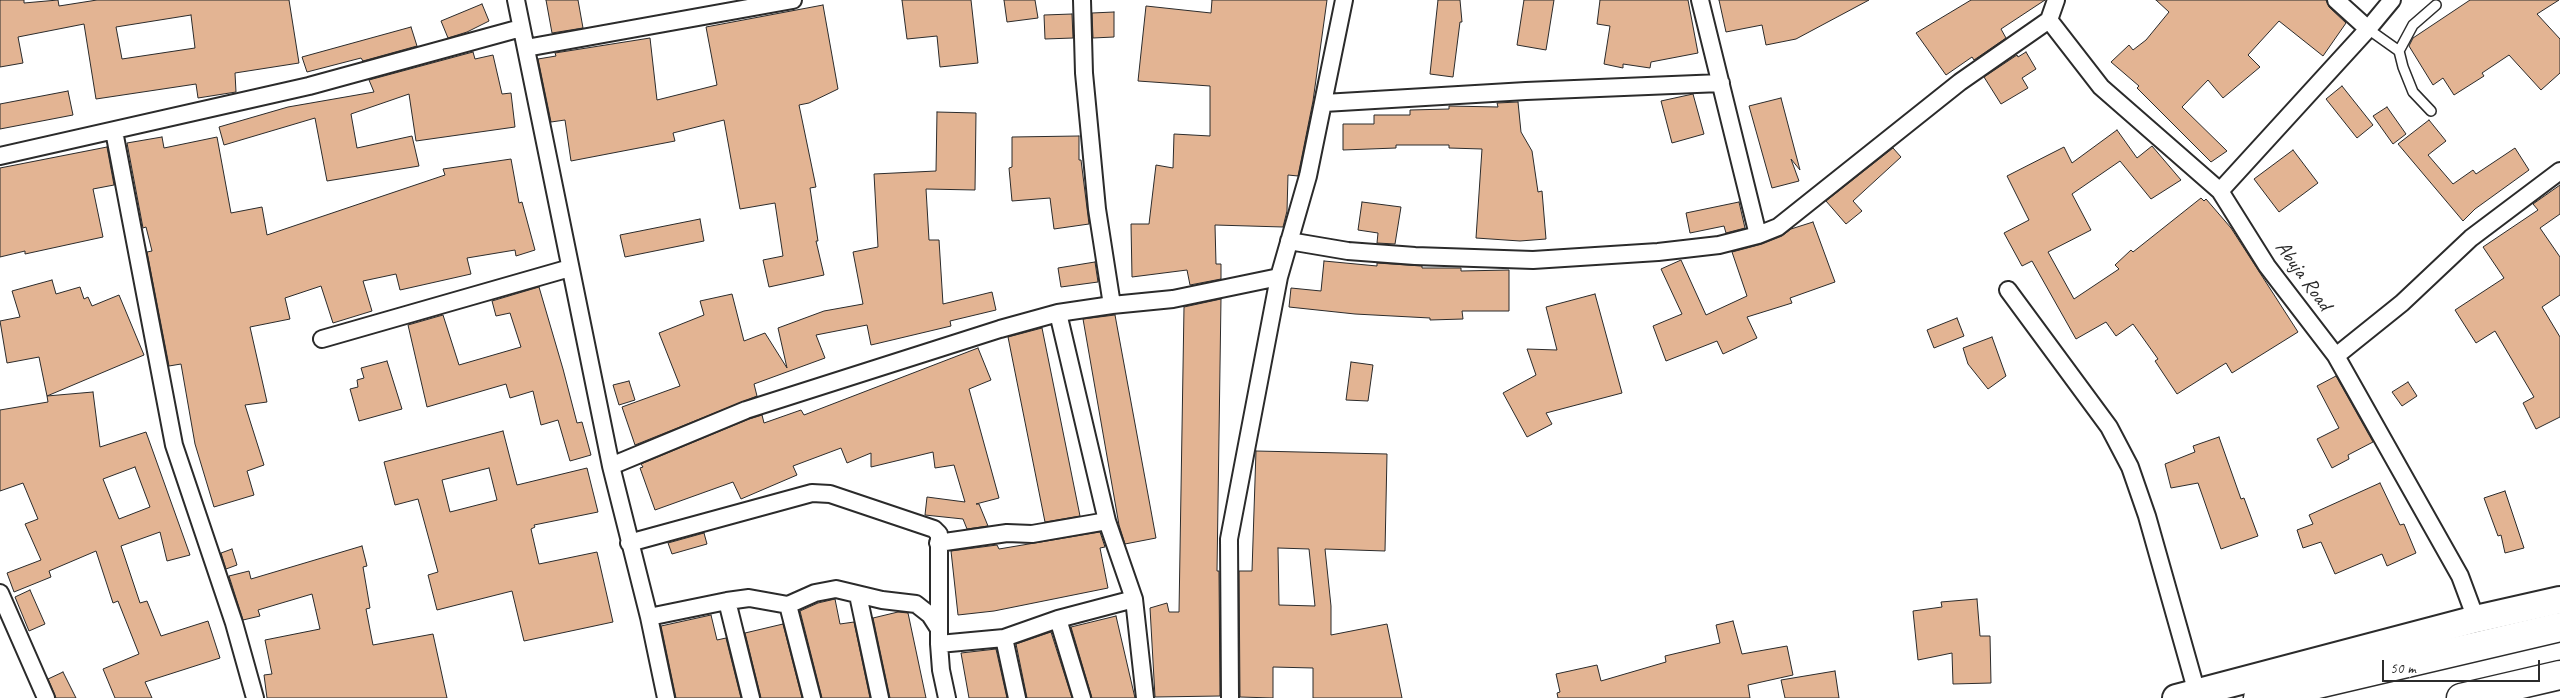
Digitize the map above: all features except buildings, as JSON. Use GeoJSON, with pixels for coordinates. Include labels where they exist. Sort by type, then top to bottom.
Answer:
{"type":"FeatureCollection","features":[{"type":"Feature","properties":{"kind":"highway"},"geometry":{"type":"LineString","coordinates":[[2258,698],[2560,627]]}},
{"type":"Feature","properties":{"kind":"highway"},"geometry":{"type":"LineString","coordinates":[[2461,698],[2560,675]]}},
{"type":"Feature","properties":{"kind":"main road"},"geometry":{"type":"LineString","coordinates":[[2186,696],[2476,619],[2560,600]]}},
{"type":"Feature","properties":{"kind":"street"},"geometry":{"type":"LineString","coordinates":[[516,0],[520,28],[526,48],[612,466],[629,543],[649,617],[666,698]]}},
{"type":"Feature","properties":{"kind":"street"},"geometry":{"type":"LineString","coordinates":[[526,48],[793,0]]}},
{"type":"Feature","properties":{"kind":"street"},"geometry":{"type":"LineString","coordinates":[[1082,0],[1084,73],[1097,210],[1112,305]]}},
{"type":"Feature","properties":{"kind":"street"},"geometry":{"type":"LineString","coordinates":[[1230,698],[1229,539],[1279,277],[1308,176],[1344,0]]}},
{"type":"Feature","properties":{"kind":"street"},"geometry":{"type":"LineString","coordinates":[[1700,0],[1758,235]]}},
{"type":"Feature","properties":{"kind":"street"},"geometry":{"type":"LineString","coordinates":[[1289,241],[1348,251],[1415,256],[1533,260],[1658,252],[1719,245],[1758,235],[1778,227],[1960,82],[2049,20],[2056,0]]}},
{"type":"Feature","properties":{"kind":"street"},"geometry":{"type":"LineString","coordinates":[[2336,0],[2368,30]]}},
{"type":"Feature","properties":{"kind":"street"},"geometry":{"type":"LineString","coordinates":[[2220,191],[2368,30],[2392,0]]}},
{"type":"Feature","properties":{"kind":"street","name":"Abuja Road"},"geometry":{"type":"LineString","coordinates":[[2049,20],[2101,87],[2220,191],[2267,266],[2336,356],[2460,576],[2476,619]]}},
{"type":"Feature","properties":{"kind":"street"},"geometry":{"type":"LineString","coordinates":[[0,156],[309,86],[520,28]]}},
{"type":"Feature","properties":{"kind":"street"},"geometry":{"type":"LineString","coordinates":[[1324,103],[1526,91],[1721,83]]}},
{"type":"Feature","properties":{"kind":"street"},"geometry":{"type":"LineString","coordinates":[[114,131],[174,445],[234,623],[255,698]]}},
{"type":"Feature","properties":{"kind":"street"},"geometry":{"type":"LineString","coordinates":[[2336,356],[2402,304],[2471,238],[2560,171]]}},
{"type":"Feature","properties":{"kind":"street"},"geometry":{"type":"LineString","coordinates":[[322,339],[570,268]]}},
{"type":"Feature","properties":{"kind":"street"},"geometry":{"type":"LineString","coordinates":[[612,466],[746,410],[981,335],[1058,313],[1174,299],[1279,277]]}},
{"type":"Feature","properties":{"kind":"street"},"geometry":{"type":"LineString","coordinates":[[2008,290],[2109,427],[2130,467],[2186,696]]}},
{"type":"Feature","properties":{"kind":"street"},"geometry":{"type":"LineString","coordinates":[[1058,313],[1107,521],[1134,599],[1145,698]]}},
{"type":"Feature","properties":{"kind":"street"},"geometry":{"type":"LineString","coordinates":[[629,543],[812,493],[830,494],[934,528],[939,534],[940,670],[947,698]]}},
{"type":"Feature","properties":{"kind":"street"},"geometry":{"type":"LineString","coordinates":[[938,543],[1007,533],[1032,534],[1107,521]]}},
{"type":"Feature","properties":{"kind":"street"},"geometry":{"type":"LineString","coordinates":[[649,617],[749,598],[788,605],[815,593],[836,589],[858,595],[916,604],[930,615],[939,636]]}},
{"type":"Feature","properties":{"kind":"street"},"geometry":{"type":"LineString","coordinates":[[0,593],[46,698]]}},
{"type":"Feature","properties":{"kind":"street"},"geometry":{"type":"LineString","coordinates":[[858,595],[880,698]]}},
{"type":"Feature","properties":{"kind":"street"},"geometry":{"type":"LineString","coordinates":[[939,636],[1004,638],[1058,619],[1134,599]]}},
{"type":"Feature","properties":{"kind":"street"},"geometry":{"type":"LineString","coordinates":[[728,601],[751,698]]}},
{"type":"Feature","properties":{"kind":"street"},"geometry":{"type":"LineString","coordinates":[[788,605],[812,698]]}},
{"type":"Feature","properties":{"kind":"street"},"geometry":{"type":"LineString","coordinates":[[1058,619],[1082,698]]}},
{"type":"Feature","properties":{"kind":"street"},"geometry":{"type":"LineString","coordinates":[[1004,638],[1017,698]]}},
{"type":"Feature","properties":{"kind":"lane"},"geometry":{"type":"LineString","coordinates":[[2431,111],[2414,92],[2402,67],[2399,51],[2413,25],[2436,6]]}},
{"type":"Feature","properties":{"kind":"lane"},"geometry":{"type":"LineString","coordinates":[[2368,30],[2399,51]]}}]}
